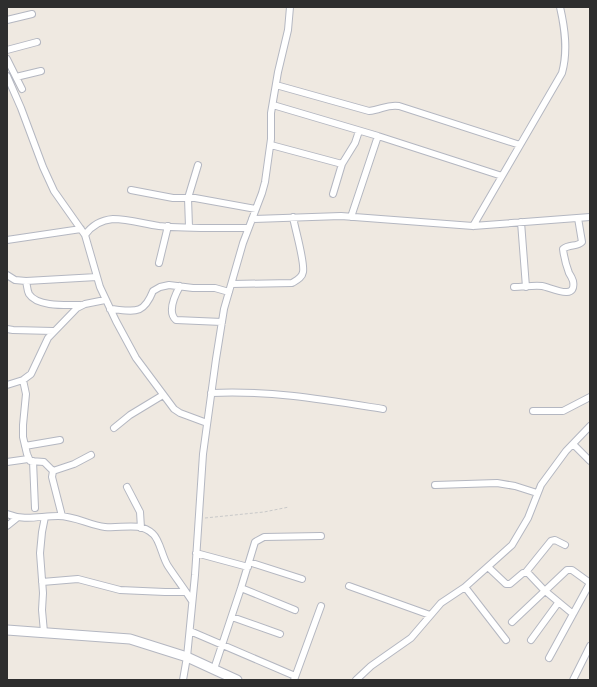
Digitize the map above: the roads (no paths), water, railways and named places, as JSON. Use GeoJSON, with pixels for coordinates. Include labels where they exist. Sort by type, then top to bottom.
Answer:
{"type":"FeatureCollection","features":[{"type":"Feature","properties":{"kind":"street"},"geometry":{"type":"LineString","coordinates":[[183,680],[190,631],[203,454],[222,322],[243,242],[263,188],[271,145],[273,105],[288,30],[290,7]]}},
{"type":"Feature","properties":{"kind":"street"},"geometry":{"type":"LineString","coordinates":[[473,226],[562,73],[565,64],[566,36],[560,7]]}},
{"type":"Feature","properties":{"kind":"street"},"geometry":{"type":"LineString","coordinates":[[7,20],[32,14]]}},
{"type":"Feature","properties":{"kind":"street"},"geometry":{"type":"LineString","coordinates":[[7,50],[37,42]]}},
{"type":"Feature","properties":{"kind":"street"},"geometry":{"type":"LineString","coordinates":[[7,59],[22,89]]}},
{"type":"Feature","properties":{"kind":"street"},"geometry":{"type":"LineString","coordinates":[[16,77],[41,71]]}},
{"type":"Feature","properties":{"kind":"street"},"geometry":{"type":"LineString","coordinates":[[7,76],[52,187],[85,235],[105,300],[136,358],[174,409],[180,413],[207,423]]}},
{"type":"Feature","properties":{"kind":"street"},"geometry":{"type":"LineString","coordinates":[[276,85],[369,111],[391,105],[399,106],[520,145]]}},
{"type":"Feature","properties":{"kind":"street"},"geometry":{"type":"LineString","coordinates":[[273,105],[359,130],[502,176]]}},
{"type":"Feature","properties":{"kind":"street"},"geometry":{"type":"LineString","coordinates":[[333,194],[342,164],[355,142],[359,130]]}},
{"type":"Feature","properties":{"kind":"street"},"geometry":{"type":"LineString","coordinates":[[351,217],[378,136]]}},
{"type":"Feature","properties":{"kind":"street"},"geometry":{"type":"LineString","coordinates":[[271,145],[342,164]]}},
{"type":"Feature","properties":{"kind":"street"},"geometry":{"type":"LineString","coordinates":[[189,227],[188,198],[198,165]]}},
{"type":"Feature","properties":{"kind":"street"},"geometry":{"type":"LineString","coordinates":[[131,190],[173,198],[212,200],[256,208]]}},
{"type":"Feature","properties":{"kind":"street"},"geometry":{"type":"LineString","coordinates":[[232,284],[292,283],[299,279],[303,272],[302,260],[292,217]]}},
{"type":"Feature","properties":{"kind":"street"},"geometry":{"type":"LineString","coordinates":[[252,219],[351,217],[473,226],[590,217]]}},
{"type":"Feature","properties":{"kind":"street"},"geometry":{"type":"LineString","coordinates":[[514,287],[543,286],[566,293],[571,290],[574,286],[573,278],[566,264],[563,249],[567,246],[582,242],[578,218]]}},
{"type":"Feature","properties":{"kind":"street"},"geometry":{"type":"LineString","coordinates":[[85,235],[90,227],[112,219],[168,226],[248,228]]}},
{"type":"Feature","properties":{"kind":"street"},"geometry":{"type":"LineString","coordinates":[[521,222],[526,287]]}},
{"type":"Feature","properties":{"kind":"street"},"geometry":{"type":"LineString","coordinates":[[159,263],[168,226]]}},
{"type":"Feature","properties":{"kind":"street"},"geometry":{"type":"LineString","coordinates":[[7,240],[80,228]]}},
{"type":"Feature","properties":{"kind":"street"},"geometry":{"type":"LineString","coordinates":[[7,275],[15,280],[26,281],[97,277]]}},
{"type":"Feature","properties":{"kind":"street"},"geometry":{"type":"LineString","coordinates":[[26,281],[29,293],[32,297],[38,301],[50,304],[80,305],[105,300]]}},
{"type":"Feature","properties":{"kind":"street"},"geometry":{"type":"LineString","coordinates":[[110,309],[142,309],[147,305],[155,289],[169,285],[215,288],[229,292]]}},
{"type":"Feature","properties":{"kind":"street"},"geometry":{"type":"LineString","coordinates":[[180,286],[173,300],[172,312],[176,320],[222,322]]}},
{"type":"Feature","properties":{"kind":"street"},"geometry":{"type":"LineString","coordinates":[[7,384],[23,380],[30,374],[45,344],[53,332],[80,305]]}},
{"type":"Feature","properties":{"kind":"street"},"geometry":{"type":"LineString","coordinates":[[7,329],[53,332]]}},
{"type":"Feature","properties":{"kind":"street"},"geometry":{"type":"LineString","coordinates":[[23,380],[26,394],[23,425],[25,446],[31,460],[35,508]]}},
{"type":"Feature","properties":{"kind":"street"},"geometry":{"type":"LineString","coordinates":[[211,393],[241,392],[277,394],[383,409]]}},
{"type":"Feature","properties":{"kind":"street"},"geometry":{"type":"LineString","coordinates":[[114,428],[130,415],[163,395]]}},
{"type":"Feature","properties":{"kind":"street"},"geometry":{"type":"LineString","coordinates":[[533,411],[563,411],[590,398]]}},
{"type":"Feature","properties":{"kind":"street"},"geometry":{"type":"LineString","coordinates":[[356,680],[371,666],[411,638],[441,603],[465,587],[516,540],[528,518],[541,485],[555,464],[590,426]]}},
{"type":"Feature","properties":{"kind":"street"},"geometry":{"type":"LineString","coordinates":[[25,446],[60,440]]}},
{"type":"Feature","properties":{"kind":"street"},"geometry":{"type":"LineString","coordinates":[[573,444],[590,461]]}},
{"type":"Feature","properties":{"kind":"street"},"geometry":{"type":"LineString","coordinates":[[53,471],[74,464],[91,455]]}},
{"type":"Feature","properties":{"kind":"street"},"geometry":{"type":"LineString","coordinates":[[7,462],[31,460],[44,462],[53,471]]}},
{"type":"Feature","properties":{"kind":"street"},"geometry":{"type":"LineString","coordinates":[[53,471],[52,477],[62,516]]}},
{"type":"Feature","properties":{"kind":"street"},"geometry":{"type":"LineString","coordinates":[[435,485],[497,483],[515,486],[537,493]]}},
{"type":"Feature","properties":{"kind":"street"},"geometry":{"type":"LineString","coordinates":[[127,487],[140,512],[141,528]]}},
{"type":"Feature","properties":{"kind":"street"},"geometry":{"type":"LineString","coordinates":[[7,514],[17,518],[62,516],[105,527],[134,526],[152,533],[156,538],[168,566],[192,601]]}},
{"type":"Feature","properties":{"kind":"street"},"geometry":{"type":"LineString","coordinates":[[44,632],[40,549],[45,517]]}},
{"type":"Feature","properties":{"kind":"street"},"geometry":{"type":"LineString","coordinates":[[7,526],[17,518]]}},
{"type":"Feature","properties":{"kind":"street"},"geometry":{"type":"LineString","coordinates":[[214,669],[249,565],[255,542],[264,537],[321,536]]}},
{"type":"Feature","properties":{"kind":"street"},"geometry":{"type":"LineString","coordinates":[[488,567],[506,584],[510,584],[526,572],[551,541],[555,540],[565,545]]}},
{"type":"Feature","properties":{"kind":"street"},"geometry":{"type":"LineString","coordinates":[[196,553],[302,579]]}},
{"type":"Feature","properties":{"kind":"street"},"geometry":{"type":"LineString","coordinates":[[512,622],[544,590],[567,570],[572,570],[590,583],[549,658]]}},
{"type":"Feature","properties":{"kind":"street"},"geometry":{"type":"LineString","coordinates":[[526,572],[558,603],[573,614]]}},
{"type":"Feature","properties":{"kind":"street"},"geometry":{"type":"LineString","coordinates":[[42,582],[78,579],[120,590],[186,592]]}},
{"type":"Feature","properties":{"kind":"street"},"geometry":{"type":"LineString","coordinates":[[349,586],[430,616]]}},
{"type":"Feature","properties":{"kind":"street"},"geometry":{"type":"LineString","coordinates":[[465,587],[506,640]]}},
{"type":"Feature","properties":{"kind":"street"},"geometry":{"type":"LineString","coordinates":[[241,588],[295,610]]}},
{"type":"Feature","properties":{"kind":"street"},"geometry":{"type":"LineString","coordinates":[[531,640],[558,603]]}},
{"type":"Feature","properties":{"kind":"street"},"geometry":{"type":"LineString","coordinates":[[190,631],[294,678],[320,606]]}},
{"type":"Feature","properties":{"kind":"street"},"geometry":{"type":"LineString","coordinates":[[232,617],[280,634]]}},
{"type":"Feature","properties":{"kind":"street"},"geometry":{"type":"LineString","coordinates":[[7,630],[130,639],[187,657],[237,680]]}},
{"type":"Feature","properties":{"kind":"street"},"geometry":{"type":"LineString","coordinates":[[572,680],[590,646]]}}]}
